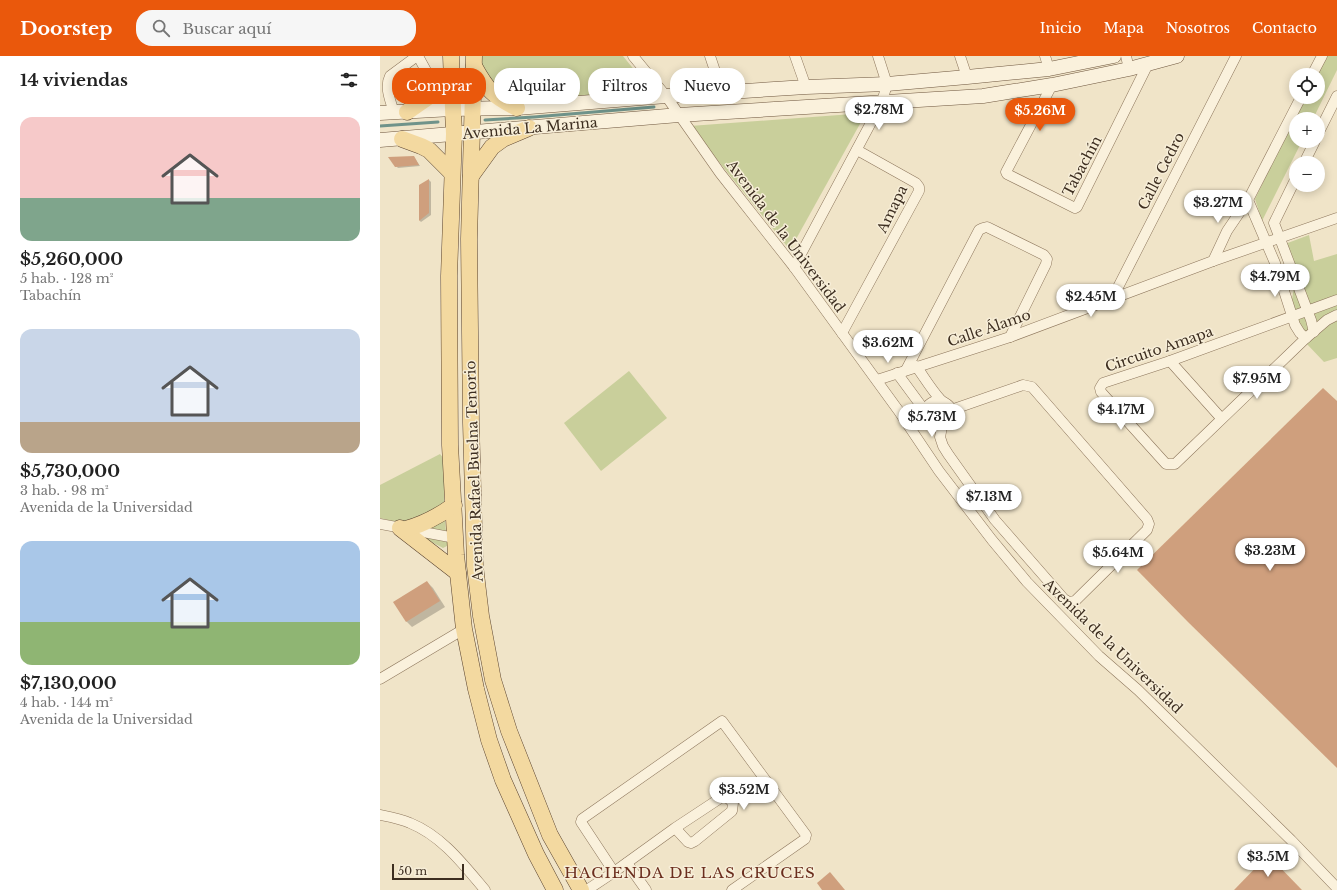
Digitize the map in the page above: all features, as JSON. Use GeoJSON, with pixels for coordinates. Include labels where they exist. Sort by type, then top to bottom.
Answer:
{"type":"FeatureCollection","features":[{"type":"Feature","properties":{"kind":"main road","name":"Avenida Rafael Buelna Tenorio"},"geometry":{"type":"LineString","coordinates":[[451,56],[451,68]]}},
{"type":"Feature","properties":{"kind":"main road","name":"Avenida La Marina"},"geometry":{"type":"LineString","coordinates":[[745,91],[887,84],[968,77],[1047,62],[1114,56]]}},
{"type":"Feature","properties":{"kind":"main road","name":"Avenida La Marina"},"geometry":{"type":"LineString","coordinates":[[380,140],[679,115],[983,96],[1052,85],[1128,62],[1148,64],[1177,56]]}},
{"type":"Feature","properties":{"kind":"main road"},"geometry":{"type":"LineString","coordinates":[[474,61],[483,82],[496,96],[517,108]]}},
{"type":"Feature","properties":{"kind":"main road","name":"Avenida Rafael Buelna Tenorio"},"geometry":{"type":"LineString","coordinates":[[474,61],[469,239],[474,540],[475,566],[480,609],[493,680],[511,737],[550,835],[581,890]]}},
{"type":"Feature","properties":{"kind":"main road","name":"Avenida La Marina"},"geometry":{"type":"LineString","coordinates":[[380,113],[452,109],[517,108],[670,96]]}},
{"type":"Feature","properties":{"kind":"main road"},"geometry":{"type":"LineString","coordinates":[[401,112],[417,104]]}},
{"type":"Feature","properties":{"kind":"main road","name":"Avenida Rafael Buelna Tenorio"},"geometry":{"type":"LineString","coordinates":[[452,104],[454,134],[449,276],[450,445],[455,538],[464,629],[476,689],[503,780],[536,854],[555,890]]}},
{"type":"Feature","properties":{"kind":"main road"},"geometry":{"type":"LineString","coordinates":[[471,176],[492,147],[503,138],[529,128]]}},
{"type":"Feature","properties":{"kind":"main road"},"geometry":{"type":"LineString","coordinates":[[402,139],[429,150],[452,173]]}},
{"type":"Feature","properties":{"kind":"main road"},"geometry":{"type":"LineString","coordinates":[[403,528],[419,525],[441,514],[454,505]]}},
{"type":"Feature","properties":{"kind":"main road"},"geometry":{"type":"LineString","coordinates":[[403,528],[458,573]]}},
{"type":"Feature","properties":{"kind":"main road"},"geometry":{"type":"LineString","coordinates":[[455,538],[474,540]]}},
{"type":"Feature","properties":{"kind":"street"},"geometry":{"type":"LineString","coordinates":[[401,112],[387,88],[390,76],[418,56],[424,68]]}},
{"type":"Feature","properties":{"kind":"street"},"geometry":{"type":"LineString","coordinates":[[633,56],[666,96],[679,115]]}},
{"type":"Feature","properties":{"kind":"street"},"geometry":{"type":"LineString","coordinates":[[710,56],[714,68]]}},
{"type":"Feature","properties":{"kind":"street"},"geometry":{"type":"LineString","coordinates":[[795,56],[806,87]]}},
{"type":"Feature","properties":{"kind":"street"},"geometry":{"type":"LineString","coordinates":[[794,267],[882,102],[887,84],[878,56]]}},
{"type":"Feature","properties":{"kind":"street"},"geometry":{"type":"LineString","coordinates":[[960,56],[968,77]]}},
{"type":"Feature","properties":{"kind":"street","name":"Calle Cedro"},"geometry":{"type":"LineString","coordinates":[[1112,299],[1236,56]]}},
{"type":"Feature","properties":{"kind":"street"},"geometry":{"type":"LineString","coordinates":[[1316,68],[1322,56]]}},
{"type":"Feature","properties":{"kind":"street","name":"Tabachín"},"geometry":{"type":"LineString","coordinates":[[1052,85],[1006,172],[1008,175],[1075,208],[1077,207],[1148,64]]}},
{"type":"Feature","properties":{"kind":"street"},"geometry":{"type":"LineString","coordinates":[[1325,120],[1337,96]]}},
{"type":"Feature","properties":{"kind":"street"},"geometry":{"type":"LineString","coordinates":[[1213,261],[1227,231],[1248,200],[1297,104]]}},
{"type":"Feature","properties":{"kind":"street","name":"Avenida de la Universidad"},"geometry":{"type":"LineString","coordinates":[[679,115],[720,173],[794,267],[877,380],[939,471],[992,540],[1027,582],[1098,656],[1138,690],[1291,840],[1337,888]]}},
{"type":"Feature","properties":{"kind":"street","name":"Amapa"},"geometry":{"type":"LineString","coordinates":[[842,333],[919,191],[919,187],[916,183],[857,150]]}},
{"type":"Feature","properties":{"kind":"street"},"geometry":{"type":"LineString","coordinates":[[1248,200],[1268,242],[1295,325],[1310,335],[1311,320],[1281,238],[1274,224],[1289,192]]}},
{"type":"Feature","properties":{"kind":"street"},"geometry":{"type":"LineString","coordinates":[[1281,238],[1337,218]]}},
{"type":"Feature","properties":{"kind":"street"},"geometry":{"type":"LineString","coordinates":[[925,411],[902,371],[979,230],[987,227],[1044,255],[1047,259],[1046,264],[1010,337]]}},
{"type":"Feature","properties":{"kind":"street","name":"Calle Álamo"},"geometry":{"type":"LineString","coordinates":[[877,380],[916,366],[1010,337],[1213,261],[1281,238]]}},
{"type":"Feature","properties":{"kind":"street","name":"Circuito Amapa"},"geometry":{"type":"LineString","coordinates":[[1337,300],[1170,361],[1103,383],[1100,388],[1100,392],[1166,464],[1175,464],[1221,418],[1310,335],[1327,320],[1337,315]]}},
{"type":"Feature","properties":{"kind":"street"},"geometry":{"type":"LineString","coordinates":[[1170,361],[1221,418]]}},
{"type":"Feature","properties":{"kind":"street"},"geometry":{"type":"LineString","coordinates":[[916,366],[941,400],[947,404],[951,410],[951,417],[948,423],[942,427],[935,427],[928,424],[925,418],[925,411],[928,404],[934,400],[941,400]]}},
{"type":"Feature","properties":{"kind":"street"},"geometry":{"type":"LineString","coordinates":[[942,427],[940,437],[943,446],[968,484],[1012,540],[1064,599],[1069,602],[1075,601],[1147,530],[1149,524],[1147,519],[1032,387],[1022,386],[951,410]]}},
{"type":"Feature","properties":{"kind":"street"},"geometry":{"type":"LineString","coordinates":[[380,524],[455,538]]}},
{"type":"Feature","properties":{"kind":"street"},"geometry":{"type":"LineString","coordinates":[[380,679],[464,629]]}},
{"type":"Feature","properties":{"kind":"street"},"geometry":{"type":"LineString","coordinates":[[614,872],[581,822],[582,819],[722,721],[806,835],[806,839],[732,890]]}},
{"type":"Feature","properties":{"kind":"street"},"geometry":{"type":"LineString","coordinates":[[588,890],[675,828],[722,797],[728,798],[733,803],[732,811],[695,842],[688,842],[675,828]]}},
{"type":"Feature","properties":{"kind":"street"},"geometry":{"type":"LineString","coordinates":[[380,815],[409,822],[436,837],[458,857],[485,890]]}},
{"type":"Feature","properties":{"kind":"street"},"geometry":{"type":"LineString","coordinates":[[627,863],[646,890]]}},
{"type":"Feature","properties":{"kind":"green space"},"geometry":{"type":"Polygon","coordinates":[[[480,56],[623,56],[633,68],[588,68],[588,96],[580,97],[580,68],[494,68],[494,88],[486,75],[486,68],[482,68],[480,56]]]}},
{"type":"Feature","properties":{"kind":"green space"},"geometry":{"type":"Polygon","coordinates":[[[1326,56],[1337,56],[1337,70],[1325,94],[1325,68],[1320,68],[1326,56]]]}},
{"type":"Feature","properties":{"kind":"green space"},"geometry":{"type":"Polygon","coordinates":[[[1302,104],[1320,104],[1316,112],[1298,112],[1302,104]]]}},
{"type":"Feature","properties":{"kind":"green space"},"geometry":{"type":"Polygon","coordinates":[[[866,113],[790,250],[690,126],[866,113]]]}},
{"type":"Feature","properties":{"kind":"green space"},"geometry":{"type":"Polygon","coordinates":[[[1289,130],[1289,148],[1298,148],[1294,156],[1289,156],[1289,167],[1262,221],[1255,199],[1289,130]]]}},
{"type":"Feature","properties":{"kind":"green space"},"geometry":{"type":"Polygon","coordinates":[[[1309,235],[1314,261],[1337,254],[1337,358],[1324,362],[1306,343],[1297,324],[1292,299],[1295,282],[1285,244],[1309,235]]]}},
{"type":"Feature","properties":{"kind":"green space"},"geometry":{"type":"Polygon","coordinates":[[[629,371],[667,418],[601,471],[564,423],[629,371]]]}},
{"type":"Feature","properties":{"kind":"green space"},"geometry":{"type":"Polygon","coordinates":[[[440,454],[444,459],[444,506],[407,525],[380,518],[380,485],[440,454]]]}},
{"type":"Feature","properties":{"kind":"green space"},"geometry":{"type":"Polygon","coordinates":[[[445,520],[446,532],[426,528],[445,520]]]}},
{"type":"Feature","properties":{"kind":"green space"},"geometry":{"type":"Polygon","coordinates":[[[420,536],[444,539],[447,542],[447,546],[443,548],[420,536]]]}},
{"type":"Feature","properties":{"kind":"building"},"geometry":{"type":"Polygon","coordinates":[[[414,156],[419,165],[395,167],[388,157],[414,156]]]}},
{"type":"Feature","properties":{"kind":"building"},"geometry":{"type":"Polygon","coordinates":[[[429,179],[429,213],[419,221],[419,185],[429,179]]]}},
{"type":"Feature","properties":{"kind":"building"},"geometry":{"type":"Polygon","coordinates":[[[1323,388],[1337,401],[1337,768],[1137,570],[1323,388]]]}},
{"type":"Feature","properties":{"kind":"building"},"geometry":{"type":"Polygon","coordinates":[[[427,581],[440,601],[406,622],[393,602],[427,581]]]}},
{"type":"Feature","properties":{"kind":"building"},"geometry":{"type":"Polygon","coordinates":[[[1268,855],[1302,890],[1234,890],[1268,855]]]}},
{"type":"Feature","properties":{"kind":"building"},"geometry":{"type":"Polygon","coordinates":[[[830,872],[845,890],[822,890],[817,883],[830,872]]]}},
{"type":"Feature","properties":{"kind":"waterway"},"geometry":{"type":"LineString","coordinates":[[485,120],[654,107]]}},
{"type":"Feature","properties":{"kind":"waterway"},"geometry":{"type":"LineString","coordinates":[[380,126],[438,122]]}},
{"type":"Feature","properties":{"kind":"district","name":"HACIENDA DE LAS CRUCES"},"geometry":{"type":"Point","coordinates":[690,872]}}]}
